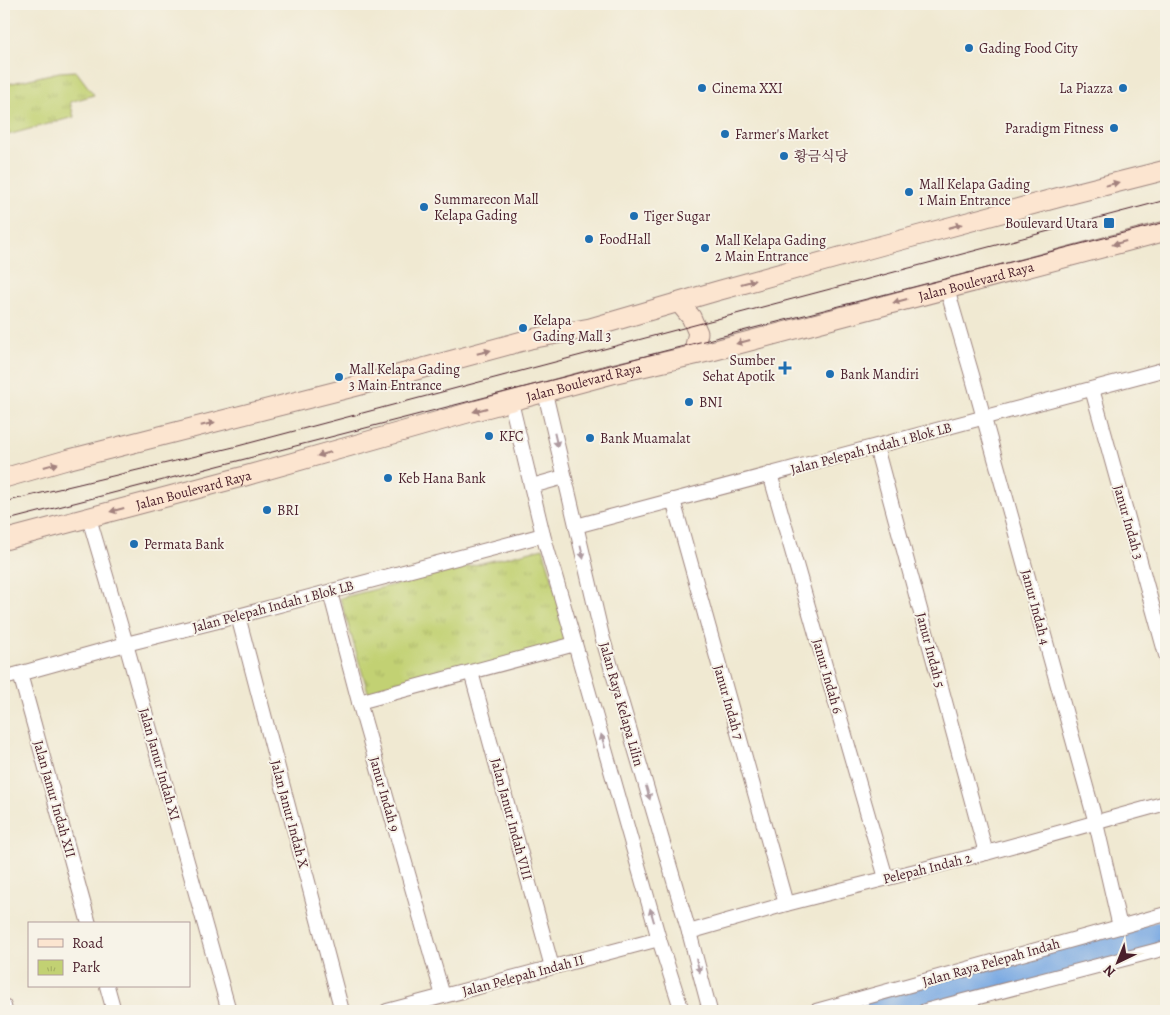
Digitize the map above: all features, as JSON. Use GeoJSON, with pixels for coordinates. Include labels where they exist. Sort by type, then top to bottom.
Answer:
{"type":"FeatureCollection","features":[{"type":"Feature","properties":{"kind":"main road"},"geometry":{"type":"LineString","coordinates":[[4,478],[530,340],[590,328],[891,243],[1166,170]]}},
{"type":"Feature","properties":{"kind":"main road","name":"Jalan Boulevard Raya"},"geometry":{"type":"LineString","coordinates":[[4,540],[245,476],[612,374],[948,289],[1166,231]]}},
{"type":"Feature","properties":{"kind":"main road"},"geometry":{"type":"LineString","coordinates":[[590,328],[599,331],[608,329],[682,306],[701,296]]}},
{"type":"Feature","properties":{"kind":"main road"},"geometry":{"type":"LineString","coordinates":[[682,306],[691,317],[703,350]]}},
{"type":"Feature","properties":{"kind":"street","name":"Janur Indah 4"},"geometry":{"type":"LineString","coordinates":[[948,289],[1096,823],[1120,927]]}},
{"type":"Feature","properties":{"kind":"street","name":"Jalan Pelepah Indah 1 Blok LB"},"geometry":{"type":"LineString","coordinates":[[576,526],[1166,369]]}},
{"type":"Feature","properties":{"kind":"street","name":"Janur Indah 3"},"geometry":{"type":"LineString","coordinates":[[1092,388],[1166,655]]}},
{"type":"Feature","properties":{"kind":"street","name":"Jalan Raya Kelapa Lilin"},"geometry":{"type":"LineString","coordinates":[[545,393],[602,636],[710,1011]]}},
{"type":"Feature","properties":{"kind":"street","name":"Jalan Raya Kelapa Lilin"},"geometry":{"type":"LineString","coordinates":[[511,402],[543,535],[659,938],[682,1011]]}},
{"type":"Feature","properties":{"kind":"street","name":"Janur Indah 5"},"geometry":{"type":"LineString","coordinates":[[876,447],[986,853]]}},
{"type":"Feature","properties":{"kind":"street","name":"Janur Indah 6"},"geometry":{"type":"LineString","coordinates":[[770,474],[886,878]]}},
{"type":"Feature","properties":{"kind":"street"},"geometry":{"type":"LineString","coordinates":[[532,486],[564,476]]}},
{"type":"Feature","properties":{"kind":"street","name":"Janur Indah 7"},"geometry":{"type":"LineString","coordinates":[[673,500],[786,904]]}},
{"type":"Feature","properties":{"kind":"street","name":"Jalan Janur Indah XI"},"geometry":{"type":"LineString","coordinates":[[89,518],[229,1011]]}},
{"type":"Feature","properties":{"kind":"street","name":"Jalan Pelepah Indah 1 Blok LB"},"geometry":{"type":"LineString","coordinates":[[4,678],[126,644],[543,535]]}},
{"type":"Feature","properties":{"kind":"street","name":"Janur Indah 9"},"geometry":{"type":"LineString","coordinates":[[330,592],[359,702],[443,996]]}},
{"type":"Feature","properties":{"kind":"street","name":"Jalan Janur Indah X"},"geometry":{"type":"LineString","coordinates":[[238,616],[342,1011]]}},
{"type":"Feature","properties":{"kind":"street"},"geometry":{"type":"LineString","coordinates":[[359,702],[575,644]]}},
{"type":"Feature","properties":{"kind":"street","name":"Jalan Janur Indah VIII"},"geometry":{"type":"LineString","coordinates":[[471,672],[552,967]]}},
{"type":"Feature","properties":{"kind":"street","name":"Jalan Janur Indah XII"},"geometry":{"type":"LineString","coordinates":[[20,674],[88,922]]}},
{"type":"Feature","properties":{"kind":"street","name":"Pelepah Indah 2"},"geometry":{"type":"LineString","coordinates":[[688,932],[1166,803]]}},
{"type":"Feature","properties":{"kind":"street","name":"Jalan Raya Pelepah Indah"},"geometry":{"type":"LineString","coordinates":[[816,1011],[1166,914]]}},
{"type":"Feature","properties":{"kind":"street","name":"Jalan Pelepah Indah II"},"geometry":{"type":"LineString","coordinates":[[387,1011],[659,938]]}},
{"type":"Feature","properties":{"kind":"street"},"geometry":{"type":"LineString","coordinates":[[924,1011],[1166,948]]}},
{"type":"Feature","properties":{"kind":"street"},"geometry":{"type":"LineString","coordinates":[[108,988],[114,1011]]}},
{"type":"Feature","properties":{"kind":"street"},"geometry":{"type":"LineString","coordinates":[[4,1006],[5,1011]]}},
{"type":"Feature","properties":{"kind":"green space"},"geometry":{"type":"Polygon","coordinates":[[[76,71],[94,95],[70,102],[74,117],[4,136],[4,85],[59,72],[76,71]]]}},
{"type":"Feature","properties":{"kind":"green space"},"geometry":{"type":"Polygon","coordinates":[[[543,548],[572,644],[369,695],[340,598],[543,548]]]}},
{"type":"Feature","properties":{"kind":"waterway"},"geometry":{"type":"LineString","coordinates":[[873,1011],[1166,934]]}},
{"type":"Feature","properties":{"kind":"tram line"},"geometry":{"type":"LineString","coordinates":[[4,502],[238,446],[1166,200]]}},
{"type":"Feature","properties":{"kind":"tram line"},"geometry":{"type":"LineString","coordinates":[[4,521],[1166,222]]}},
{"type":"Feature","properties":{"kind":"place","name":"Gading Food City"},"geometry":{"type":"Point","coordinates":[969,48]}},
{"type":"Feature","properties":{"kind":"place","name":"Cinema XXI"},"geometry":{"type":"Point","coordinates":[702,88]}},
{"type":"Feature","properties":{"kind":"place","name":"La Piazza"},"geometry":{"type":"Point","coordinates":[1123,88]}},
{"type":"Feature","properties":{"kind":"place","name":"Paradigm Fitness"},"geometry":{"type":"Point","coordinates":[1114,128]}},
{"type":"Feature","properties":{"kind":"place","name":"Farmer's Market"},"geometry":{"type":"Point","coordinates":[725,134]}},
{"type":"Feature","properties":{"kind":"place","name":"황금식당"},"geometry":{"type":"Point","coordinates":[784,156]}},
{"type":"Feature","properties":{"kind":"place","name":"Mall Kelapa Gading 1 Main Entrance"},"geometry":{"type":"Point","coordinates":[909,192]}},
{"type":"Feature","properties":{"kind":"place","name":"Summarecon Mall Kelapa Gading"},"geometry":{"type":"Point","coordinates":[424,207]}},
{"type":"Feature","properties":{"kind":"place","name":"Tiger Sugar"},"geometry":{"type":"Point","coordinates":[634,216]}},
{"type":"Feature","properties":{"kind":"place","name":"Boulevard Utara"},"geometry":{"type":"Point","coordinates":[1109,223]}},
{"type":"Feature","properties":{"kind":"place","name":"FoodHall"},"geometry":{"type":"Point","coordinates":[589,239]}},
{"type":"Feature","properties":{"kind":"place","name":"Mall Kelapa Gading 2 Main Entrance"},"geometry":{"type":"Point","coordinates":[705,248]}},
{"type":"Feature","properties":{"kind":"place","name":"Kelapa Gading Mall 3"},"geometry":{"type":"Point","coordinates":[523,328]}},
{"type":"Feature","properties":{"kind":"place","name":"Sumber Sehat Apotik"},"geometry":{"type":"Point","coordinates":[785,368]}},
{"type":"Feature","properties":{"kind":"place","name":"Bank Mandiri"},"geometry":{"type":"Point","coordinates":[830,374]}},
{"type":"Feature","properties":{"kind":"place","name":"Mall Kelapa Gading 3 Main Entrance"},"geometry":{"type":"Point","coordinates":[339,377]}},
{"type":"Feature","properties":{"kind":"place","name":"BNI"},"geometry":{"type":"Point","coordinates":[689,402]}},
{"type":"Feature","properties":{"kind":"place","name":"KFC"},"geometry":{"type":"Point","coordinates":[489,436]}},
{"type":"Feature","properties":{"kind":"place","name":"Bank Muamalat"},"geometry":{"type":"Point","coordinates":[590,438]}},
{"type":"Feature","properties":{"kind":"place","name":"Keb Hana Bank"},"geometry":{"type":"Point","coordinates":[388,478]}},
{"type":"Feature","properties":{"kind":"place","name":"BRI"},"geometry":{"type":"Point","coordinates":[267,510]}},
{"type":"Feature","properties":{"kind":"place","name":"Permata Bank"},"geometry":{"type":"Point","coordinates":[134,544]}}]}
